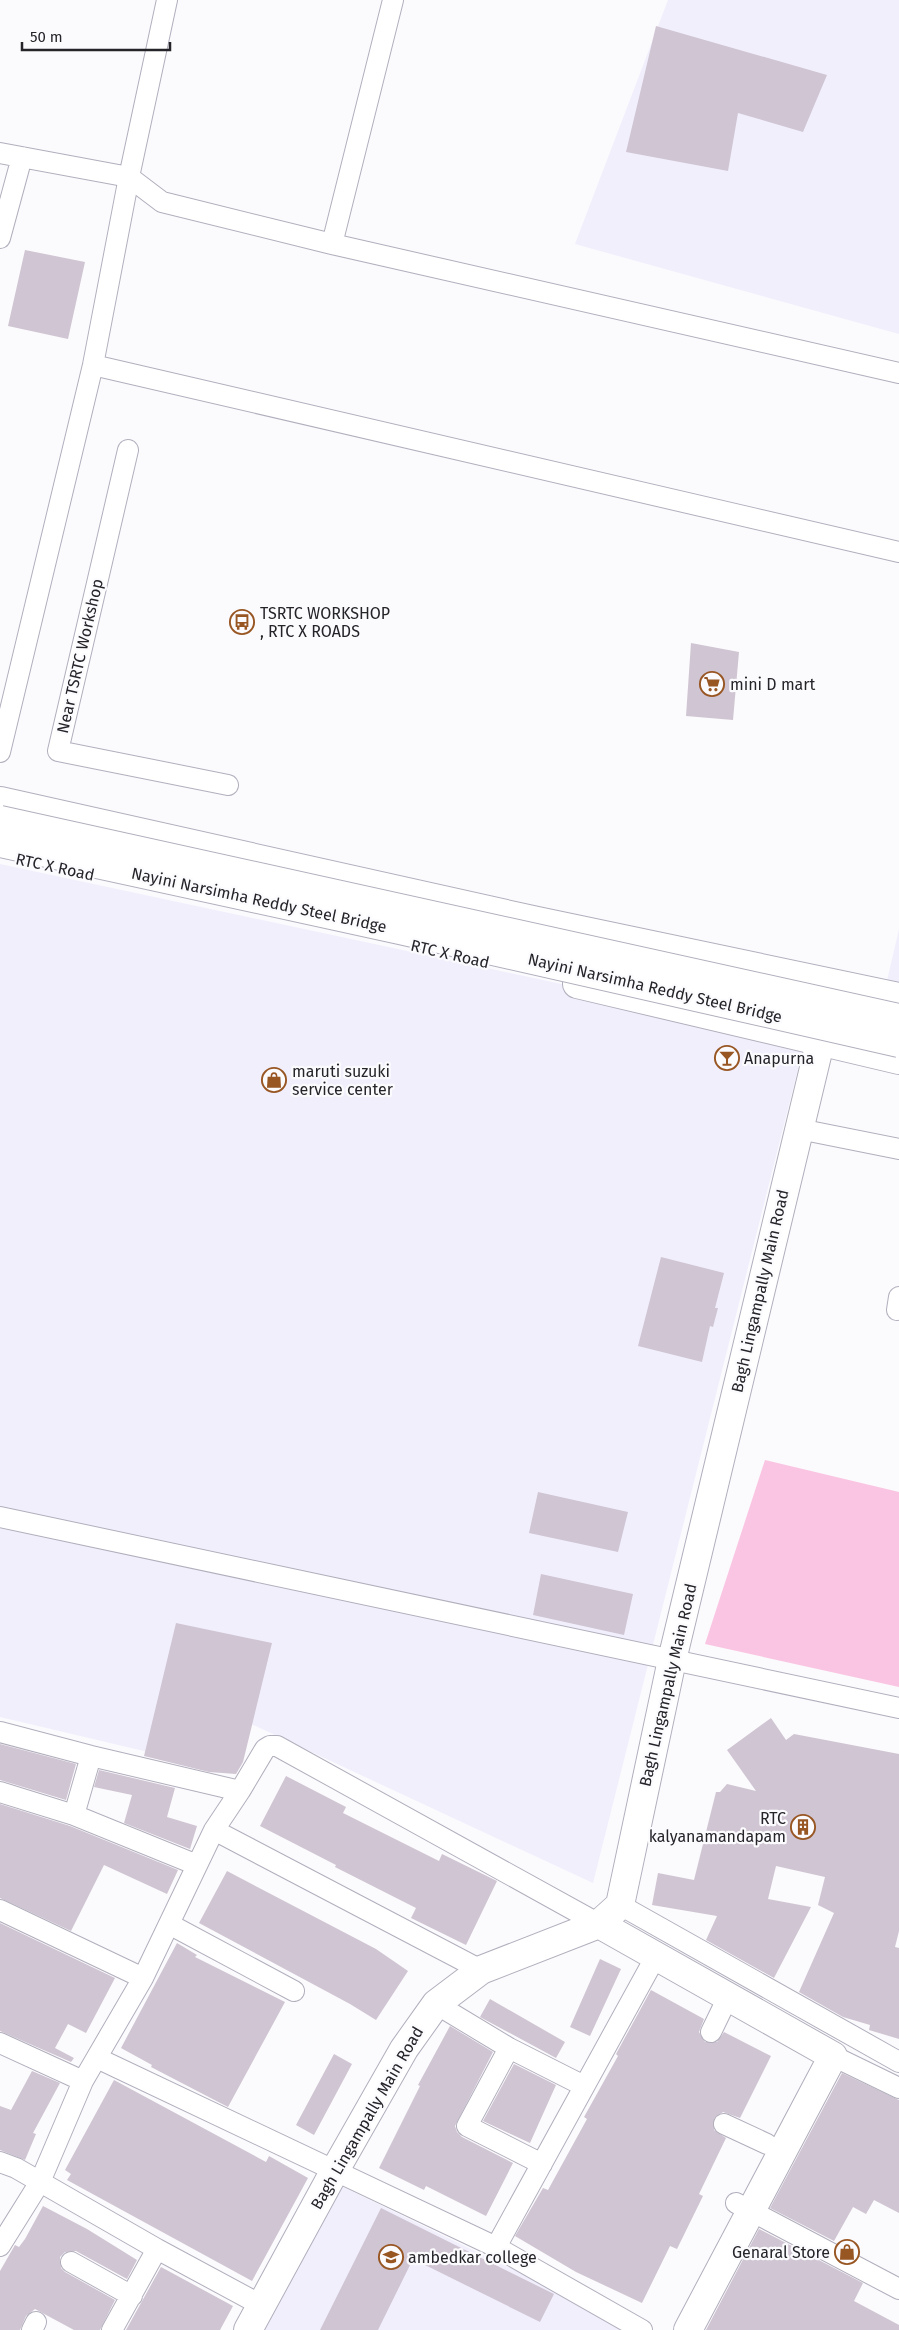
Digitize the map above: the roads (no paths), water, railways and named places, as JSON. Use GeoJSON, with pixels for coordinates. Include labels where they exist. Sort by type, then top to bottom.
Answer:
{"type":"FeatureCollection","features":[{"type":"Feature","properties":{"kind":"main road"},"geometry":{"type":"LineString","coordinates":[[0,801],[537,921],[836,982],[899,997]]}},
{"type":"Feature","properties":{"kind":"main road","name":"Nayini Narsimha Reddy Steel Bridge"},"geometry":{"type":"LineString","coordinates":[[0,820],[899,1018]]}},
{"type":"Feature","properties":{"kind":"main road","name":"Nayini Narsimha Reddy Steel Bridge"},"geometry":{"type":"LineString","coordinates":[[0,843],[400,930],[899,1044]]}},
{"type":"Feature","properties":{"kind":"main road","name":"RTC X Road"},"geometry":{"type":"LineString","coordinates":[[0,855],[399,942],[899,1060]]}},
{"type":"Feature","properties":{"kind":"main road","name":"Bagh Lingampally Main Road"},"geometry":{"type":"LineString","coordinates":[[248,2330],[404,2049],[436,2004],[481,1970],[599,1924],[620,1905],[672,1660],[820,1041],[836,982]]}},
{"type":"Feature","properties":{"kind":"main road"},"geometry":{"type":"LineString","coordinates":[[599,1924],[824,2052]]}},
{"type":"Feature","properties":{"kind":"main road"},"geometry":{"type":"LineString","coordinates":[[688,2330],[743,2207],[767,2144],[824,2052]]}},
{"type":"Feature","properties":{"kind":"main road"},"geometry":{"type":"LineString","coordinates":[[670,2330],[743,2207],[824,2052]]}},
{"type":"Feature","properties":{"kind":"street"},"geometry":{"type":"LineString","coordinates":[[0,752],[93,365],[129,177],[167,0]]}},
{"type":"Feature","properties":{"kind":"street"},"geometry":{"type":"LineString","coordinates":[[332,244],[393,0]]}},
{"type":"Feature","properties":{"kind":"street"},"geometry":{"type":"LineString","coordinates":[[0,153],[129,177],[162,202],[332,244],[899,373]]}},
{"type":"Feature","properties":{"kind":"street"},"geometry":{"type":"LineString","coordinates":[[0,238],[22,157]]}},
{"type":"Feature","properties":{"kind":"street"},"geometry":{"type":"LineString","coordinates":[[93,365],[899,552]]}},
{"type":"Feature","properties":{"kind":"street","name":"Near TSRTC Workshop"},"geometry":{"type":"LineString","coordinates":[[128,450],[58,752],[228,785]]}},
{"type":"Feature","properties":{"kind":"street"},"geometry":{"type":"LineString","coordinates":[[799,1129],[899,1149]]}},
{"type":"Feature","properties":{"kind":"street"},"geometry":{"type":"LineString","coordinates":[[0,1517],[899,1708]]}},
{"type":"Feature","properties":{"kind":"street"},"geometry":{"type":"LineString","coordinates":[[0,1732],[91,1756],[240,1791]]}},
{"type":"Feature","properties":{"kind":"street"},"geometry":{"type":"LineString","coordinates":[[0,2246],[40,2182],[82,2081],[143,1978],[214,1830],[265,1749],[270,1746],[277,1746],[599,1924]]}},
{"type":"Feature","properties":{"kind":"street"},"geometry":{"type":"LineString","coordinates":[[74,1815],[91,1756]]}},
{"type":"Feature","properties":{"kind":"street"},"geometry":{"type":"LineString","coordinates":[[0,1792],[74,1815],[197,1865]]}},
{"type":"Feature","properties":{"kind":"street"},"geometry":{"type":"LineString","coordinates":[[214,1830],[481,1970]]}},
{"type":"Feature","properties":{"kind":"street"},"geometry":{"type":"LineString","coordinates":[[620,1905],[899,2062]]}},
{"type":"Feature","properties":{"kind":"street"},"geometry":{"type":"LineString","coordinates":[[0,1910],[143,1978]]}},
{"type":"Feature","properties":{"kind":"street"},"geometry":{"type":"LineString","coordinates":[[169,1924],[294,1992]]}},
{"type":"Feature","properties":{"kind":"street"},"geometry":{"type":"LineString","coordinates":[[496,2247],[656,1956]]}},
{"type":"Feature","properties":{"kind":"street"},"geometry":{"type":"LineString","coordinates":[[711,2032],[728,1997]]}},
{"type":"Feature","properties":{"kind":"street"},"geometry":{"type":"LineString","coordinates":[[436,2004],[509,2048],[584,2086]]}},
{"type":"Feature","properties":{"kind":"street"},"geometry":{"type":"LineString","coordinates":[[0,2043],[82,2081]]}},
{"type":"Feature","properties":{"kind":"street"},"geometry":{"type":"LineString","coordinates":[[509,2048],[468,2126],[542,2164]]}},
{"type":"Feature","properties":{"kind":"street"},"geometry":{"type":"LineString","coordinates":[[824,2052],[899,2088]]}},
{"type":"Feature","properties":{"kind":"street"},"geometry":{"type":"LineString","coordinates":[[97,2058],[334,2172],[496,2247],[642,2330]]}},
{"type":"Feature","properties":{"kind":"street"},"geometry":{"type":"LineString","coordinates":[[724,2124],[767,2144]]}},
{"type":"Feature","properties":{"kind":"street"},"geometry":{"type":"LineString","coordinates":[[5,2167],[40,2182],[157,2249],[261,2305]]}},
{"type":"Feature","properties":{"kind":"street"},"geometry":{"type":"LineString","coordinates":[[743,2207],[899,2288]]}},
{"type":"Feature","properties":{"kind":"street"},"geometry":{"type":"LineString","coordinates":[[112,2330],[157,2249]]}},
{"type":"Feature","properties":{"kind":"street"},"geometry":{"type":"LineString","coordinates":[[71,2262],[132,2296]]}},
{"type":"Feature","properties":{"kind":"place","name":"TSRTC WORKSHOP , RTC X ROADS"},"geometry":{"type":"Point","coordinates":[242,622]}},
{"type":"Feature","properties":{"kind":"place","name":"mini D mart"},"geometry":{"type":"Point","coordinates":[712,684]}},
{"type":"Feature","properties":{"kind":"place","name":"Anapurna"},"geometry":{"type":"Point","coordinates":[727,1058]}},
{"type":"Feature","properties":{"kind":"place","name":"maruti suzuki service center"},"geometry":{"type":"Point","coordinates":[274,1080]}},
{"type":"Feature","properties":{"kind":"place","name":"RTC kalyanamandapam"},"geometry":{"type":"Point","coordinates":[803,1827]}},
{"type":"Feature","properties":{"kind":"place","name":"Genaral Store"},"geometry":{"type":"Point","coordinates":[847,2252]}},
{"type":"Feature","properties":{"kind":"place","name":"ambedkar college"},"geometry":{"type":"Point","coordinates":[391,2257]}}]}
